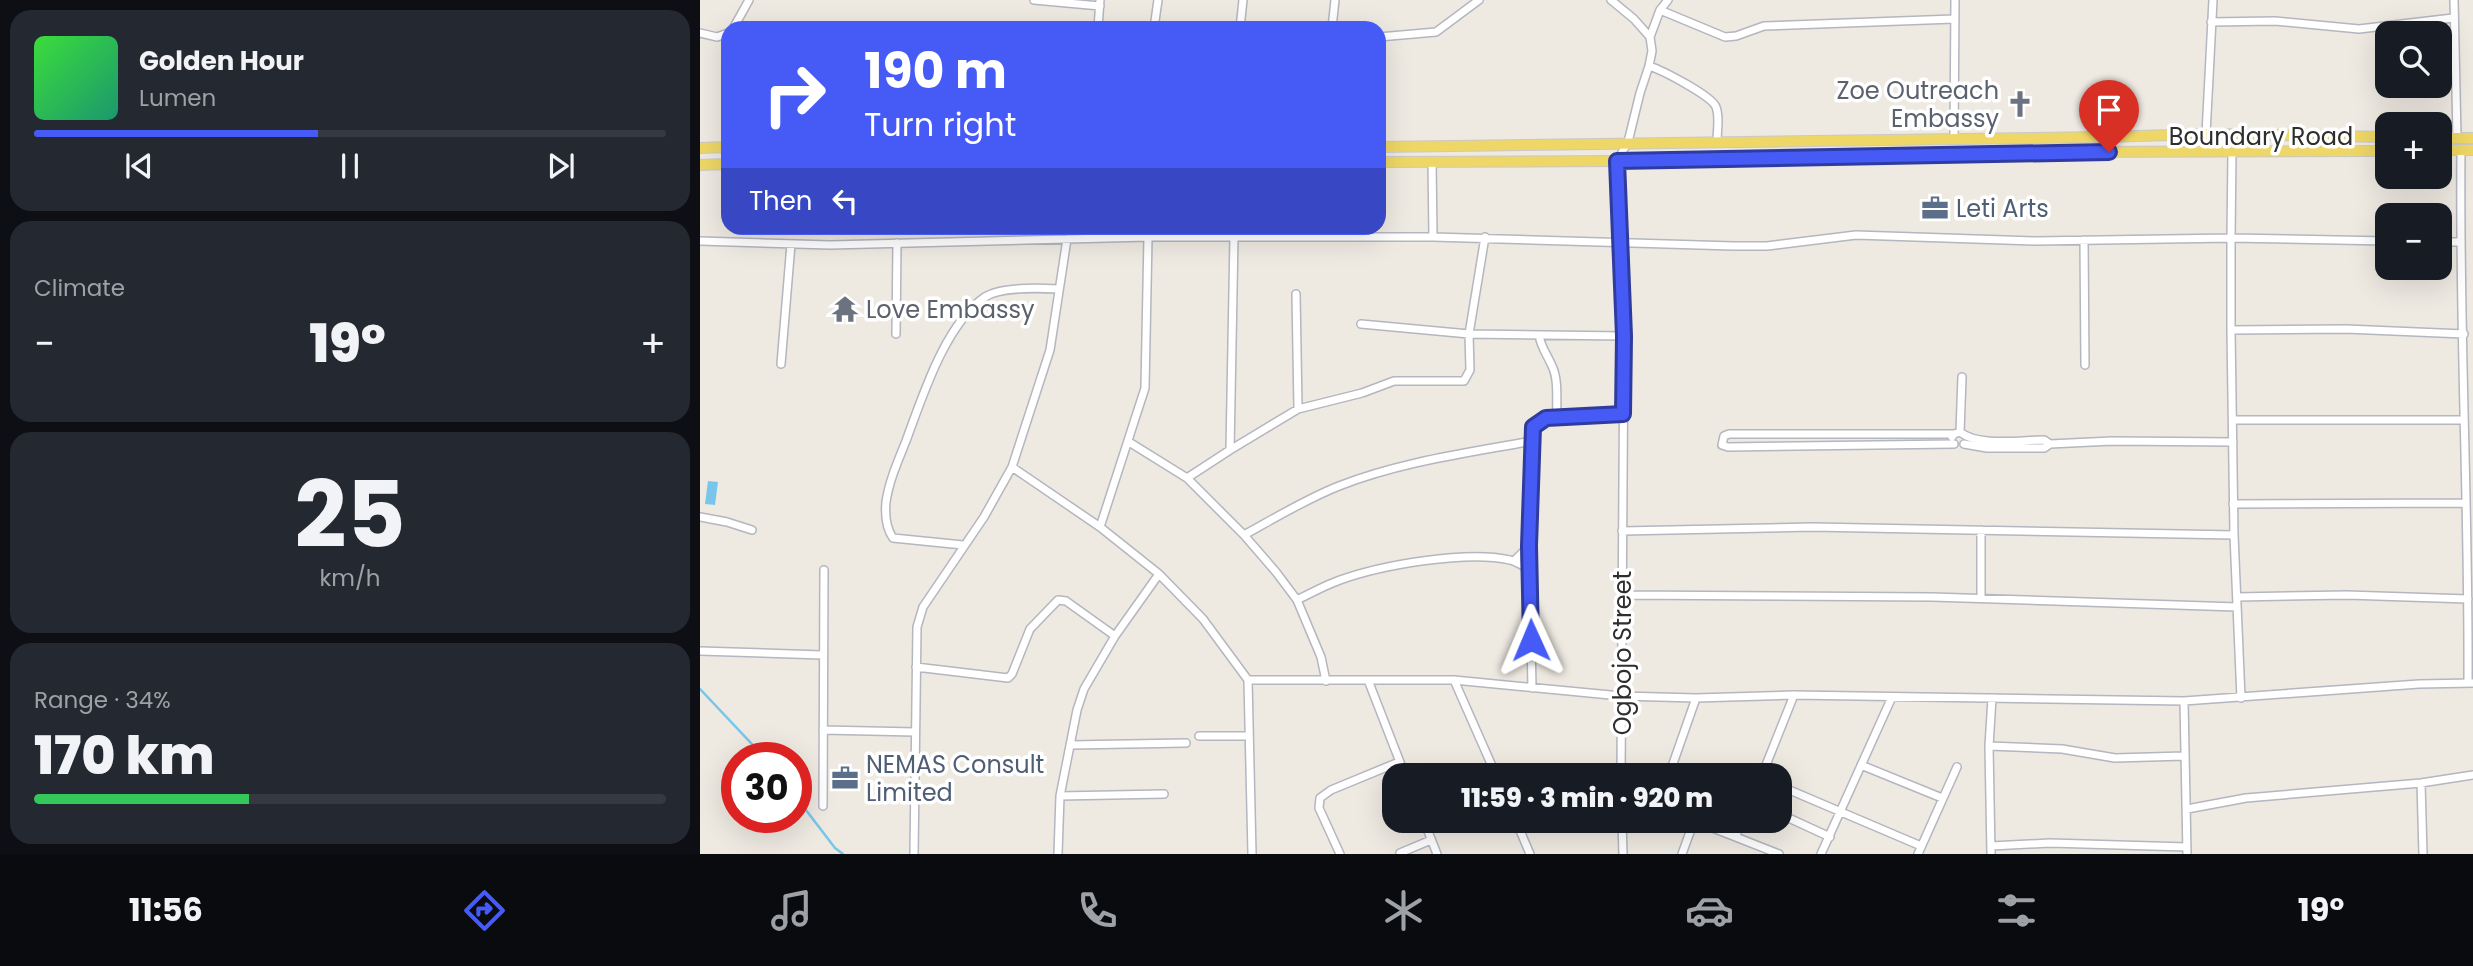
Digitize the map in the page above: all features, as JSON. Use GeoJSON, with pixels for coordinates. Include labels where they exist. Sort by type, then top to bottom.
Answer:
{"type":"FeatureCollection","features":[{"type":"Feature","properties":{"kind":"main road","name":"Boundary Road"},"geometry":{"type":"LineString","coordinates":[[1386,147],[2206,134],[2375,137]]}},
{"type":"Feature","properties":{"kind":"main road"},"geometry":{"type":"LineString","coordinates":[[2452,138],[2473,138]]}},
{"type":"Feature","properties":{"kind":"main road"},"geometry":{"type":"LineString","coordinates":[[700,148],[721,147]]}},
{"type":"Feature","properties":{"kind":"main road","name":"Boundary Road"},"geometry":{"type":"LineString","coordinates":[[1386,163],[2375,150]]}},
{"type":"Feature","properties":{"kind":"main road"},"geometry":{"type":"LineString","coordinates":[[2452,150],[2473,150]]}},
{"type":"Feature","properties":{"kind":"main road"},"geometry":{"type":"LineString","coordinates":[[700,165],[721,164]]}},
{"type":"Feature","properties":{"kind":"street"},"geometry":{"type":"LineString","coordinates":[[737,21],[749,0]]}},
{"type":"Feature","properties":{"kind":"street"},"geometry":{"type":"LineString","coordinates":[[1034,0],[1100,3],[1099,21]]}},
{"type":"Feature","properties":{"kind":"street"},"geometry":{"type":"LineString","coordinates":[[1155,21],[1158,0]]}},
{"type":"Feature","properties":{"kind":"street"},"geometry":{"type":"LineString","coordinates":[[1241,21],[1243,0]]}},
{"type":"Feature","properties":{"kind":"street"},"geometry":{"type":"LineString","coordinates":[[1333,21],[1335,0]]}},
{"type":"Feature","properties":{"kind":"street"},"geometry":{"type":"LineString","coordinates":[[1386,36],[1436,32],[1479,0]]}},
{"type":"Feature","properties":{"kind":"street"},"geometry":{"type":"LineString","coordinates":[[1611,0],[1650,37]]}},
{"type":"Feature","properties":{"kind":"street"},"geometry":{"type":"LineString","coordinates":[[1617,161],[1628,142],[1649,66],[1650,37],[1660,10],[1668,0]]}},
{"type":"Feature","properties":{"kind":"street"},"geometry":{"type":"LineString","coordinates":[[1954,138],[1955,0]]}},
{"type":"Feature","properties":{"kind":"street"},"geometry":{"type":"LineString","coordinates":[[2206,134],[2213,0]]}},
{"type":"Feature","properties":{"kind":"street"},"geometry":{"type":"LineString","coordinates":[[2454,0],[2458,138]]}},
{"type":"Feature","properties":{"kind":"street"},"geometry":{"type":"LineString","coordinates":[[1660,10],[1724,37],[1736,36],[1764,26],[1954,19]]}},
{"type":"Feature","properties":{"kind":"street"},"geometry":{"type":"LineString","coordinates":[[2211,22],[2275,21],[2359,29],[2454,18]]}},
{"type":"Feature","properties":{"kind":"street"},"geometry":{"type":"LineString","coordinates":[[700,33],[721,36]]}},
{"type":"Feature","properties":{"kind":"street"},"geometry":{"type":"LineString","coordinates":[[1649,66],[1666,72],[1715,105],[1717,141]]}},
{"type":"Feature","properties":{"kind":"street"},"geometry":{"type":"LineString","coordinates":[[2235,135],[2232,151],[2231,330],[2234,535],[2241,698]]}},
{"type":"Feature","properties":{"kind":"street"},"geometry":{"type":"LineString","coordinates":[[1248,680],[1454,680],[1621,696],[1696,698],[1794,695],[2184,701],[2470,682],[2460,242],[2461,150]]}},
{"type":"Feature","properties":{"kind":"street"},"geometry":{"type":"LineString","coordinates":[[1432,161],[1433,237]]}},
{"type":"Feature","properties":{"kind":"street","name":"Ogbojo Street"},"geometry":{"type":"LineString","coordinates":[[1617,161],[1624,336],[1621,763]]}},
{"type":"Feature","properties":{"kind":"street"},"geometry":{"type":"LineString","coordinates":[[700,241],[791,244],[1148,237],[1485,237],[1767,246],[1856,235],[1982,240],[2231,238],[2375,242]]}},
{"type":"Feature","properties":{"kind":"street"},"geometry":{"type":"LineString","coordinates":[[1100,527],[1145,388],[1148,237]]}},
{"type":"Feature","properties":{"kind":"street"},"geometry":{"type":"LineString","coordinates":[[1230,450],[1234,237]]}},
{"type":"Feature","properties":{"kind":"street"},"geometry":{"type":"LineString","coordinates":[[1187,478],[1298,408],[1363,393],[1394,381],[1464,381],[1471,366],[1469,334],[1485,237]]}},
{"type":"Feature","properties":{"kind":"street"},"geometry":{"type":"LineString","coordinates":[[914,854],[917,627],[923,607],[984,517],[1012,467],[1050,350],[1067,239]]}},
{"type":"Feature","properties":{"kind":"street"},"geometry":{"type":"LineString","coordinates":[[2084,240],[2085,365]]}},
{"type":"Feature","properties":{"kind":"street"},"geometry":{"type":"LineString","coordinates":[[2452,242],[2460,242]]}},
{"type":"Feature","properties":{"kind":"street"},"geometry":{"type":"LineString","coordinates":[[896,334],[897,243]]}},
{"type":"Feature","properties":{"kind":"street"},"geometry":{"type":"LineString","coordinates":[[781,363],[791,244]]}},
{"type":"Feature","properties":{"kind":"street"},"geometry":{"type":"LineString","coordinates":[[963,545],[893,538],[886,512],[890,484],[937,361],[967,314],[991,294],[1012,290],[1058,289]]}},
{"type":"Feature","properties":{"kind":"street"},"geometry":{"type":"LineString","coordinates":[[1296,294],[1298,408]]}},
{"type":"Feature","properties":{"kind":"street"},"geometry":{"type":"LineString","coordinates":[[1361,324],[1469,334],[1624,336]]}},
{"type":"Feature","properties":{"kind":"street"},"geometry":{"type":"LineString","coordinates":[[2231,330],[2346,329],[2464,334]]}},
{"type":"Feature","properties":{"kind":"street"},"geometry":{"type":"LineString","coordinates":[[1539,335],[1541,348],[1555,375],[1557,417]]}},
{"type":"Feature","properties":{"kind":"street"},"geometry":{"type":"LineString","coordinates":[[1961,437],[1962,377]]}},
{"type":"Feature","properties":{"kind":"street"},"geometry":{"type":"LineString","coordinates":[[1532,688],[1529,546],[1533,427],[1538,422],[1557,417],[1623,414]]}},
{"type":"Feature","properties":{"kind":"street"},"geometry":{"type":"LineString","coordinates":[[2233,420],[2464,420]]}},
{"type":"Feature","properties":{"kind":"street"},"geometry":{"type":"LineString","coordinates":[[1961,437],[1952,437],[1954,444],[1722,445],[1724,436],[1730,434],[1961,437],[1989,441],[2044,440],[2050,444],[2112,441],[2233,442]]}},
{"type":"Feature","properties":{"kind":"street"},"geometry":{"type":"LineString","coordinates":[[1244,535],[1306,500],[1371,475],[1429,460],[1532,441]]}},
{"type":"Feature","properties":{"kind":"street"},"geometry":{"type":"LineString","coordinates":[[1129,442],[1187,478],[1244,535],[1276,572],[1297,600],[1321,657],[1326,681]]}},
{"type":"Feature","properties":{"kind":"street"},"geometry":{"type":"LineString","coordinates":[[1012,467],[1100,527],[1158,574],[1203,619],[1248,680],[1252,854]]}},
{"type":"Feature","properties":{"kind":"street"},"geometry":{"type":"LineString","coordinates":[[2234,504],[2465,503]]}},
{"type":"Feature","properties":{"kind":"street"},"geometry":{"type":"LineString","coordinates":[[700,517],[752,530]]}},
{"type":"Feature","properties":{"kind":"street"},"geometry":{"type":"LineString","coordinates":[[1622,531],[1813,527],[2234,535]]}},
{"type":"Feature","properties":{"kind":"street"},"geometry":{"type":"LineString","coordinates":[[1981,530],[1982,598]]}},
{"type":"Feature","properties":{"kind":"street"},"geometry":{"type":"LineString","coordinates":[[1514,561],[1529,546]]}},
{"type":"Feature","properties":{"kind":"street"},"geometry":{"type":"LineString","coordinates":[[1297,600],[1339,580],[1374,569],[1449,559],[1488,558],[1514,561],[1529,569]]}},
{"type":"Feature","properties":{"kind":"street"},"geometry":{"type":"LineString","coordinates":[[823,806],[824,570]]}},
{"type":"Feature","properties":{"kind":"street"},"geometry":{"type":"LineString","coordinates":[[1058,854],[1060,796],[1076,710],[1084,689],[1115,636],[1158,574]]}},
{"type":"Feature","properties":{"kind":"street"},"geometry":{"type":"LineString","coordinates":[[1622,596],[1777,594],[2237,607]]}},
{"type":"Feature","properties":{"kind":"street"},"geometry":{"type":"LineString","coordinates":[[2237,597],[2347,595],[2468,599]]}},
{"type":"Feature","properties":{"kind":"street"},"geometry":{"type":"LineString","coordinates":[[916,667],[1008,678],[1033,624],[1058,600],[1066,601],[1115,636]]}},
{"type":"Feature","properties":{"kind":"street"},"geometry":{"type":"LineString","coordinates":[[700,651],[822,655]]}},
{"type":"Feature","properties":{"kind":"street"},"geometry":{"type":"LineString","coordinates":[[1340,854],[1319,808],[1320,798],[1331,790],[1399,762],[1367,680]]}},
{"type":"Feature","properties":{"kind":"street"},"geometry":{"type":"LineString","coordinates":[[1454,680],[1491,763]]}},
{"type":"Feature","properties":{"kind":"street"},"geometry":{"type":"LineString","coordinates":[[1767,763],[1794,695]]}},
{"type":"Feature","properties":{"kind":"street"},"geometry":{"type":"LineString","coordinates":[[1821,854],[1892,697]]}},
{"type":"Feature","properties":{"kind":"street"},"geometry":{"type":"LineString","coordinates":[[1674,763],[1696,698]]}},
{"type":"Feature","properties":{"kind":"street"},"geometry":{"type":"LineString","coordinates":[[1992,698],[1989,746],[1991,850],[2050,843],[2187,850],[2184,701]]}},
{"type":"Feature","properties":{"kind":"street"},"geometry":{"type":"LineString","coordinates":[[823,730],[915,732]]}},
{"type":"Feature","properties":{"kind":"street"},"geometry":{"type":"LineString","coordinates":[[1199,736],[1249,736]]}},
{"type":"Feature","properties":{"kind":"street"},"geometry":{"type":"LineString","coordinates":[[1070,745],[1186,743]]}},
{"type":"Feature","properties":{"kind":"street"},"geometry":{"type":"LineString","coordinates":[[1989,746],[2062,750],[2115,758],[2184,756]]}},
{"type":"Feature","properties":{"kind":"street"},"geometry":{"type":"LineString","coordinates":[[1861,765],[1942,798]]}},
{"type":"Feature","properties":{"kind":"street"},"geometry":{"type":"LineString","coordinates":[[1792,791],[1919,850],[1957,767]]}},
{"type":"Feature","properties":{"kind":"street"},"geometry":{"type":"LineString","coordinates":[[2187,809],[2246,798],[2421,783],[2473,775]]}},
{"type":"Feature","properties":{"kind":"street"},"geometry":{"type":"LineString","coordinates":[[2421,783],[2423,854]]}},
{"type":"Feature","properties":{"kind":"street"},"geometry":{"type":"LineString","coordinates":[[1060,796],[1164,794]]}},
{"type":"Feature","properties":{"kind":"street"},"geometry":{"type":"LineString","coordinates":[[1792,819],[1830,836]]}},
{"type":"Feature","properties":{"kind":"street"},"geometry":{"type":"LineString","coordinates":[[1429,833],[1437,854]]}},
{"type":"Feature","properties":{"kind":"street"},"geometry":{"type":"LineString","coordinates":[[1521,833],[1530,854]]}},
{"type":"Feature","properties":{"kind":"street"},"geometry":{"type":"LineString","coordinates":[[1622,833],[1623,854]]}},
{"type":"Feature","properties":{"kind":"street"},"geometry":{"type":"LineString","coordinates":[[1682,854],[1690,833]]}},
{"type":"Feature","properties":{"kind":"street"},"geometry":{"type":"LineString","coordinates":[[1730,833],[1779,854]]}},
{"type":"Feature","properties":{"kind":"street"},"geometry":{"type":"LineString","coordinates":[[1400,853],[1432,840]]}},
{"type":"Feature","properties":{"kind":"water"},"geometry":{"type":"Polygon","coordinates":[[[708,481],[718,482],[715,505],[705,504],[708,481]]]}},
{"type":"Feature","properties":{"kind":"waterway"},"geometry":{"type":"LineString","coordinates":[[700,689],[750,742]]}},
{"type":"Feature","properties":{"kind":"waterway"},"geometry":{"type":"LineString","coordinates":[[812,818],[835,848],[843,854]]}},
{"type":"Feature","properties":{"kind":"place","name":"Zoe Outreach Embassy"},"geometry":{"type":"Point","coordinates":[2020,104]}},
{"type":"Feature","properties":{"kind":"place","name":"Leti Arts"},"geometry":{"type":"Point","coordinates":[1935,208]}},
{"type":"Feature","properties":{"kind":"place","name":"Love Embassy"},"geometry":{"type":"Point","coordinates":[845,309]}},
{"type":"Feature","properties":{"kind":"place","name":"NEMAS Consult Limited"},"geometry":{"type":"Point","coordinates":[845,778]}},
{"type":"Feature","properties":{"kind":"route"},"geometry":{"type":"LineString","coordinates":[[1531,640],[1529,546],[1533,427],[1546,418],[1623,414],[1624,336],[1617,161],[2109,152]]}}]}
